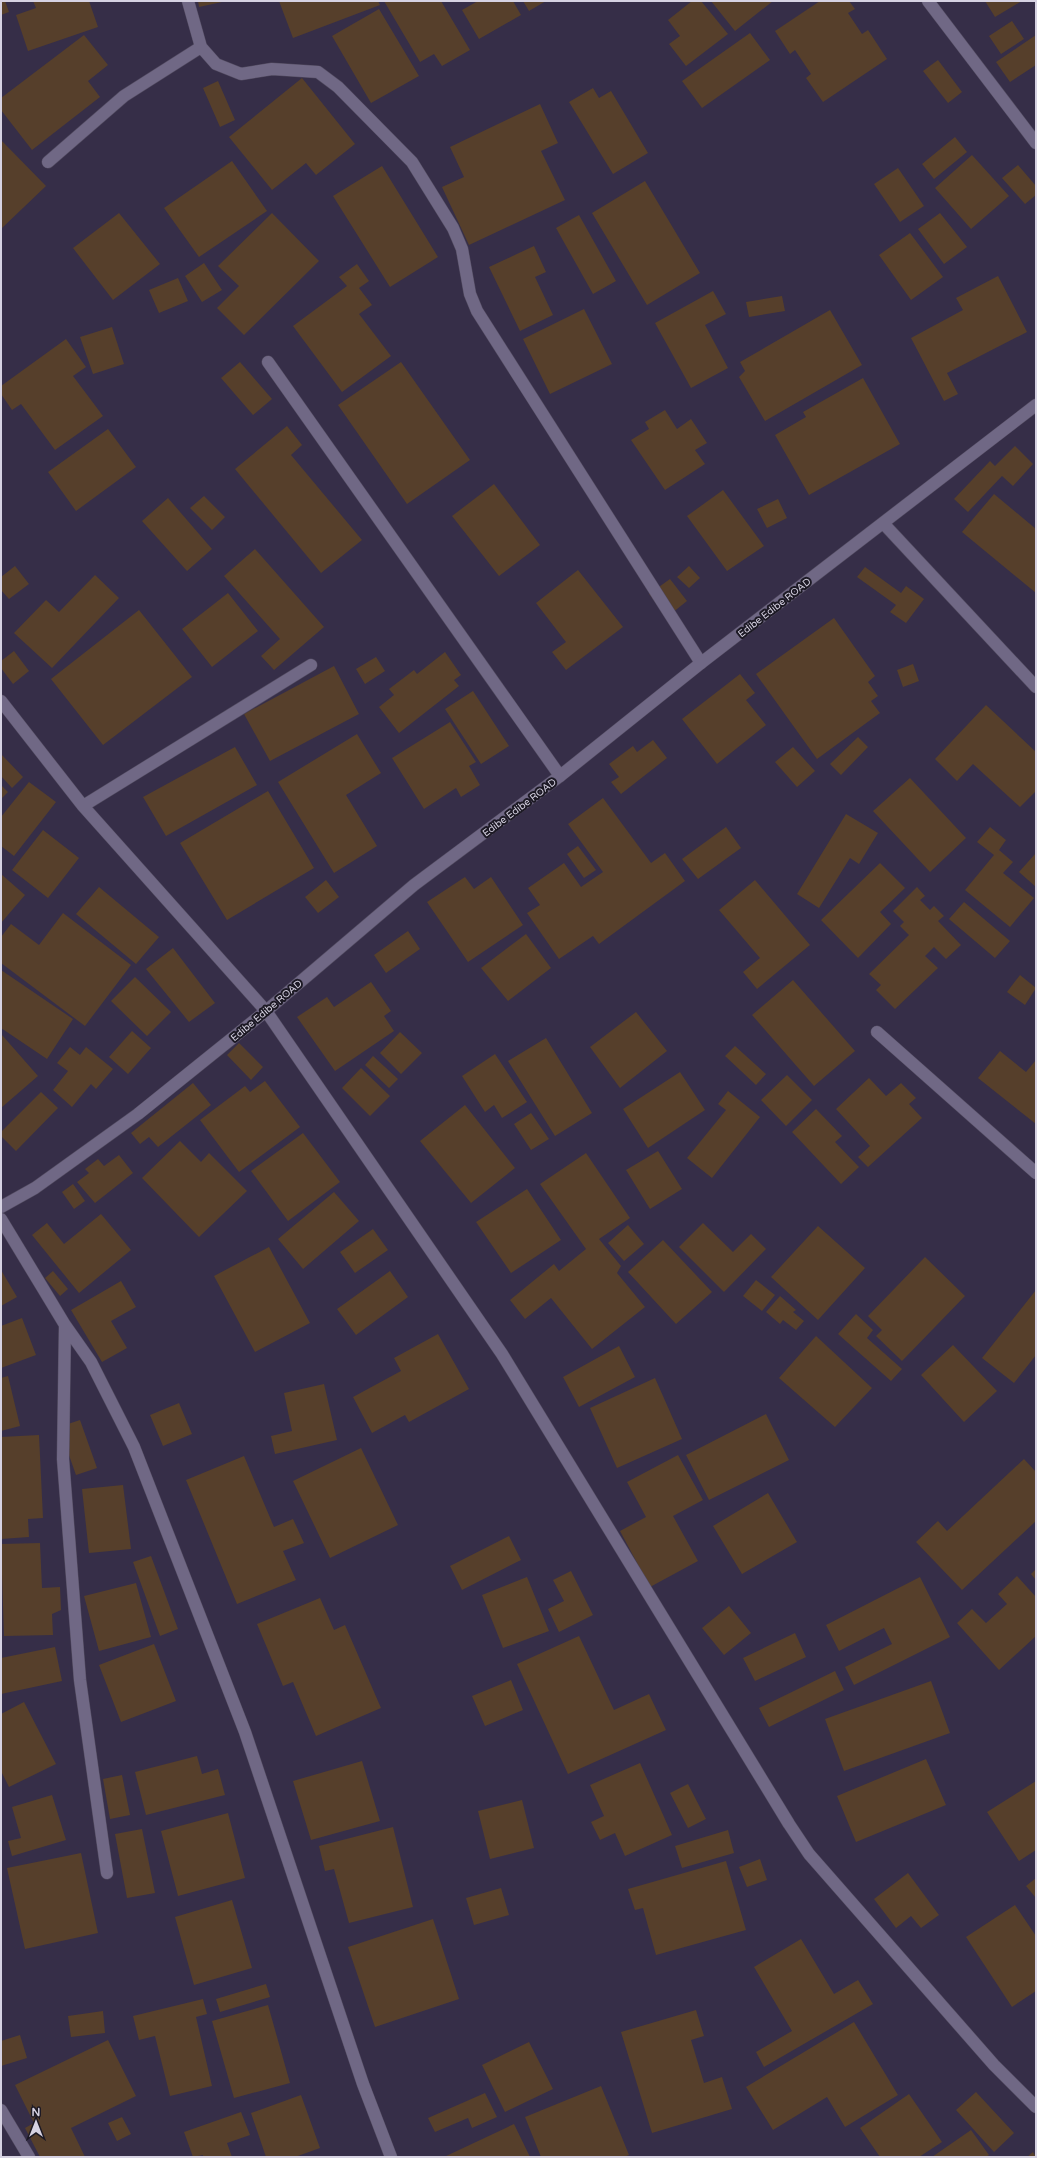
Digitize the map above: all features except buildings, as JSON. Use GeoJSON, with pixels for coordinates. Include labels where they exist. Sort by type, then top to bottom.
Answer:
{"type":"FeatureCollection","features":[{"type":"Feature","properties":{"kind":"street"},"geometry":{"type":"LineString","coordinates":[[188,1],[201,47],[216,64],[241,74],[272,69],[318,72],[338,87],[412,162],[453,228],[462,249],[470,294],[477,311],[701,663]]}},
{"type":"Feature","properties":{"kind":"street"},"geometry":{"type":"LineString","coordinates":[[928,1],[1036,143]]}},
{"type":"Feature","properties":{"kind":"street"},"geometry":{"type":"LineString","coordinates":[[48,162],[124,96],[201,47]]}},
{"type":"Feature","properties":{"kind":"street"},"geometry":{"type":"LineString","coordinates":[[268,362],[560,776]]}},
{"type":"Feature","properties":{"kind":"street","name":"Edibe Edibe ROAD"},"geometry":{"type":"LineString","coordinates":[[1,1207],[35,1188],[138,1114],[266,1011],[414,885],[560,776],[701,663],[1036,405]]}},
{"type":"Feature","properties":{"kind":"street"},"geometry":{"type":"LineString","coordinates":[[883,523],[1036,686]]}},
{"type":"Feature","properties":{"kind":"street"},"geometry":{"type":"LineString","coordinates":[[83,806],[311,665]]}},
{"type":"Feature","properties":{"kind":"street"},"geometry":{"type":"LineString","coordinates":[[1,701],[83,806],[266,1011],[502,1354],[672,1636],[797,1836],[829,1877],[988,2059],[1036,2108]]}},
{"type":"Feature","properties":{"kind":"street"},"geometry":{"type":"LineString","coordinates":[[877,1032],[1036,1173]]}},
{"type":"Feature","properties":{"kind":"street"},"geometry":{"type":"LineString","coordinates":[[1,1219],[65,1325],[91,1362],[112,1401],[140,1462],[245,1732],[363,2084],[391,2157]]}},
{"type":"Feature","properties":{"kind":"street"},"geometry":{"type":"LineString","coordinates":[[65,1325],[63,1459],[80,1680],[106,1873]]}},
{"type":"Feature","properties":{"kind":"street"},"geometry":{"type":"LineString","coordinates":[[1,2110],[29,2157]]}}]}
